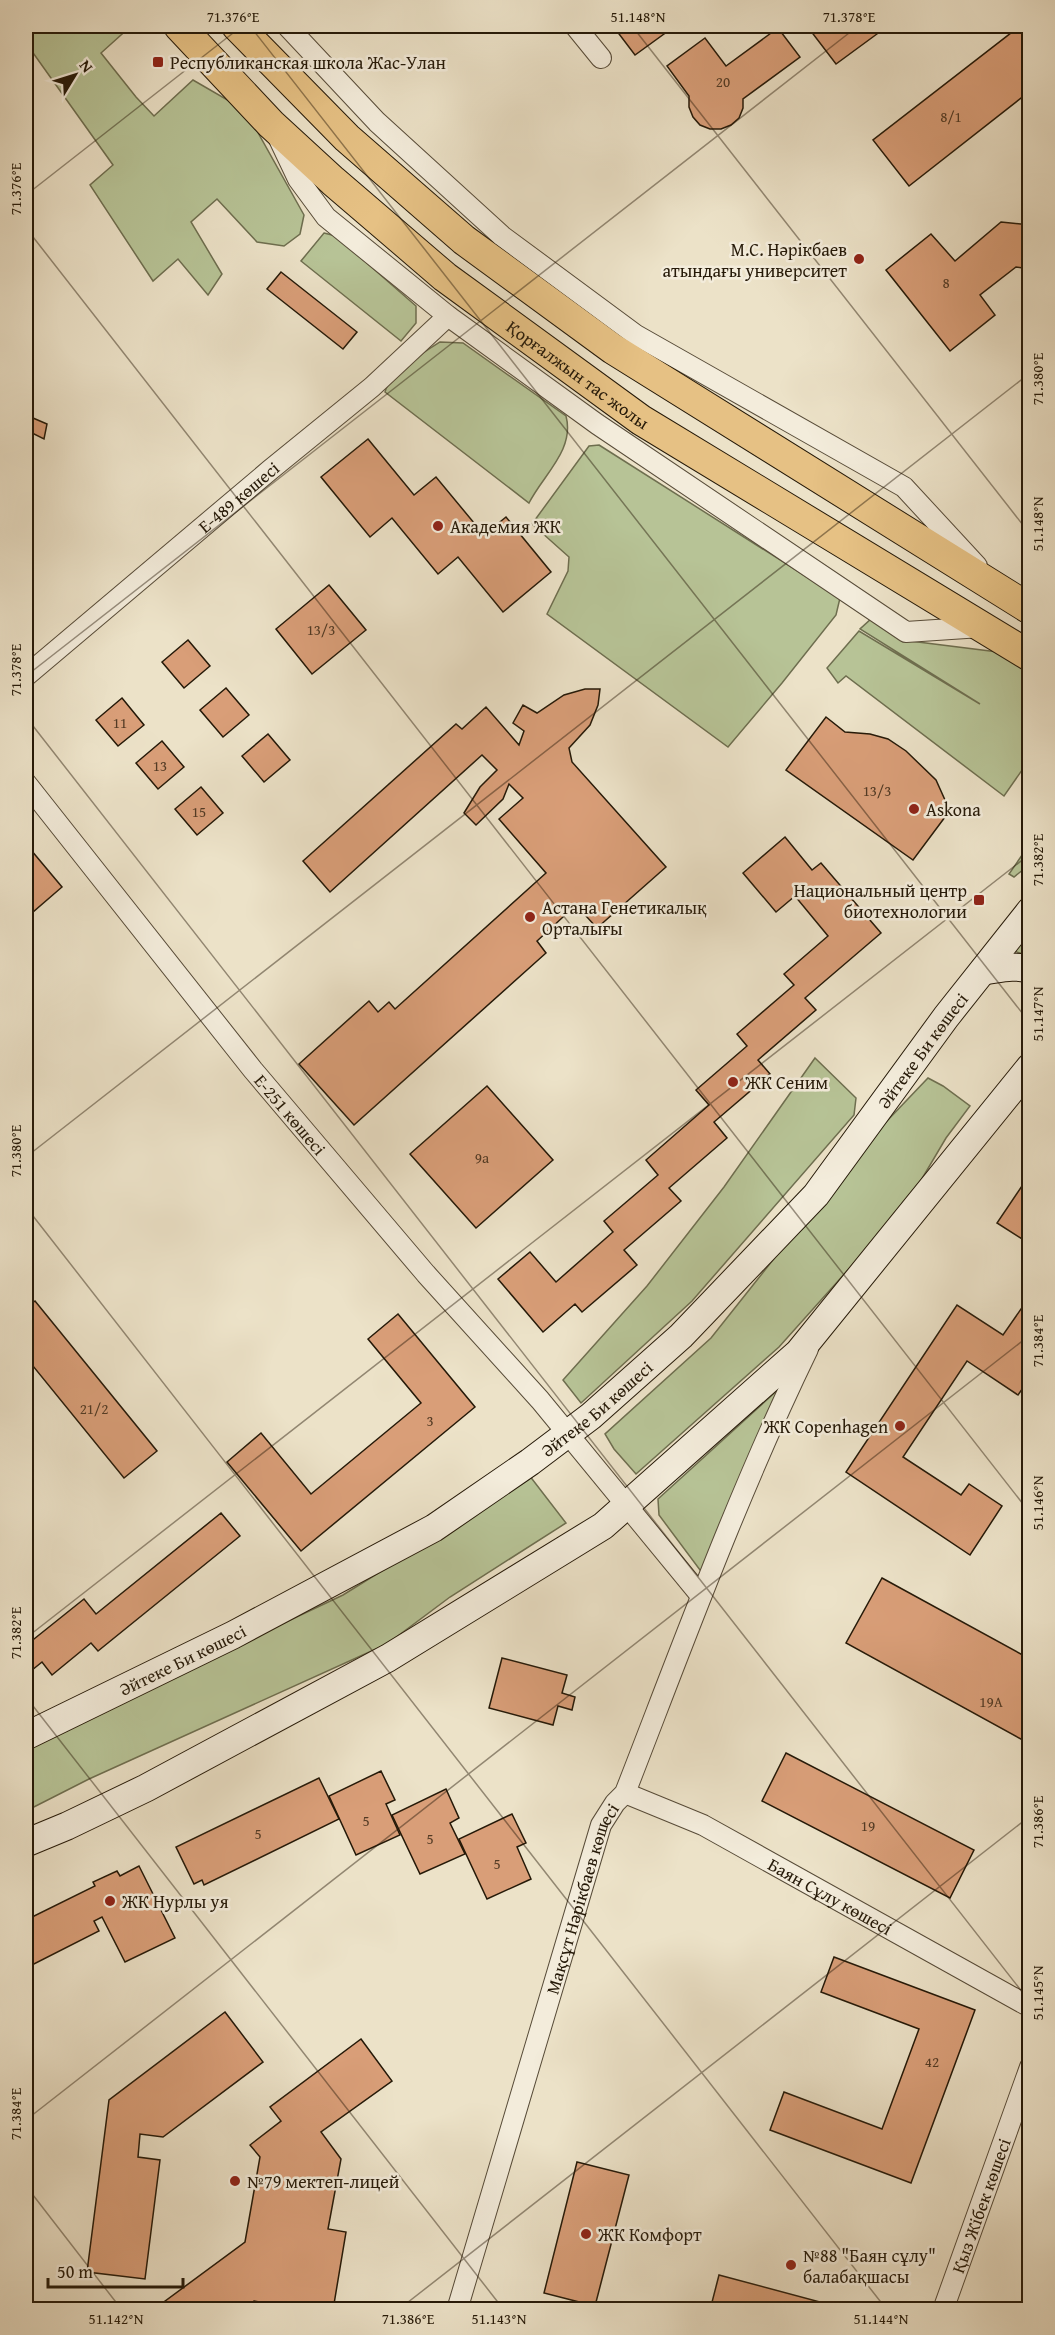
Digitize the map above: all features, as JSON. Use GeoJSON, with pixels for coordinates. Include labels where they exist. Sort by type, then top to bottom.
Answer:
{"type":"FeatureCollection","features":[{"type":"Feature","properties":{"kind":"main road","name":"Қорғалжын тас жолы"},"geometry":{"type":"LineString","coordinates":[[179,26],[271,124],[333,182],[445,277],[641,420],[1029,656]]}},
{"type":"Feature","properties":{"kind":"main road"},"geometry":{"type":"LineString","coordinates":[[237,26],[347,138],[464,240],[613,349],[1029,609]]}},
{"type":"Feature","properties":{"kind":"street"},"geometry":{"type":"LineString","coordinates":[[286,26],[377,122],[502,236],[636,335],[904,487],[997,587]]}},
{"type":"Feature","properties":{"kind":"street"},"geometry":{"type":"LineString","coordinates":[[575,26],[601,58]]}},
{"type":"Feature","properties":{"kind":"street"},"geometry":{"type":"LineString","coordinates":[[271,124],[298,179],[326,217],[448,316],[597,424],[906,632],[982,627]]}},
{"type":"Feature","properties":{"kind":"street","name":"Е-489 көшесі"},"geometry":{"type":"LineString","coordinates":[[26,675],[372,387],[448,316]]}},
{"type":"Feature","properties":{"kind":"street","name":"Е-251 көшесі"},"geometry":{"type":"LineString","coordinates":[[26,783],[253,1070],[426,1274],[540,1400],[701,1596]]}},
{"type":"Feature","properties":{"kind":"street","name":"Әйтеке Би көшесі"},"geometry":{"type":"LineString","coordinates":[[26,1736],[233,1635],[434,1528],[568,1435],[681,1336],[816,1195],[946,1017],[1029,912]]}},
{"type":"Feature","properties":{"kind":"street"},"geometry":{"type":"LineString","coordinates":[[983,971],[1009,967],[1029,970]]}},
{"type":"Feature","properties":{"kind":"street"},"geometry":{"type":"LineString","coordinates":[[26,1843],[68,1826],[146,1788],[388,1658],[603,1526],[799,1352],[814,1336],[1029,1066]]}},
{"type":"Feature","properties":{"kind":"street","name":"Мақсұт Нәрікбаев көшесі"},"geometry":{"type":"LineString","coordinates":[[457,2310],[601,1824],[625,1792],[701,1596],[777,1413],[814,1336]]}},
{"type":"Feature","properties":{"kind":"street","name":"Баян Сұлу көшесі"},"geometry":{"type":"LineString","coordinates":[[625,1792],[703,1825],[1029,2007]]}},
{"type":"Feature","properties":{"kind":"street","name":"Қыз Жібек көшесі"},"geometry":{"type":"LineString","coordinates":[[943,2310],[1029,2067]]}},
{"type":"Feature","properties":{"kind":"green space"},"geometry":{"type":"Polygon","coordinates":[[[26,26],[131,26],[101,53],[154,116],[193,80],[238,106],[257,131],[304,215],[300,234],[284,246],[257,242],[217,199],[191,222],[222,274],[208,295],[178,259],[153,281],[90,185],[113,165],[26,43],[26,26]]]}},
{"type":"Feature","properties":{"kind":"green space"},"geometry":{"type":"Polygon","coordinates":[[[324,233],[336,236],[416,306],[416,323],[401,341],[301,261],[324,233]]]}},
{"type":"Feature","properties":{"kind":"green space"},"geometry":{"type":"Polygon","coordinates":[[[440,342],[463,343],[566,416],[568,428],[562,451],[529,503],[385,392],[400,370],[440,342]]]}},
{"type":"Feature","properties":{"kind":"green space"},"geometry":{"type":"Polygon","coordinates":[[[599,445],[840,598],[836,615],[728,747],[547,614],[568,571],[569,557],[532,524],[589,446],[599,445]]]}},
{"type":"Feature","properties":{"kind":"green space"},"geometry":{"type":"Polygon","coordinates":[[[871,619],[910,641],[998,652],[1029,671],[1029,760],[1004,796],[846,676],[838,683],[827,668],[859,631],[980,704],[860,629],[871,619]]]}},
{"type":"Feature","properties":{"kind":"green space"},"geometry":{"type":"Polygon","coordinates":[[[1029,845],[1029,865],[1014,877],[1009,874],[1029,845]]]}},
{"type":"Feature","properties":{"kind":"green space"},"geometry":{"type":"Polygon","coordinates":[[[1029,923],[1029,956],[1014,951],[1029,923]]]}},
{"type":"Feature","properties":{"kind":"green space"},"geometry":{"type":"Polygon","coordinates":[[[815,1058],[856,1098],[854,1115],[692,1301],[581,1403],[563,1380],[647,1286],[724,1187],[815,1058]]]}},
{"type":"Feature","properties":{"kind":"green space"},"geometry":{"type":"Polygon","coordinates":[[[928,1078],[970,1106],[946,1138],[907,1204],[779,1347],[636,1474],[614,1449],[605,1434],[711,1338],[865,1144],[928,1078]]]}},
{"type":"Feature","properties":{"kind":"green space"},"geometry":{"type":"Polygon","coordinates":[[[781,1387],[703,1574],[659,1515],[658,1499],[781,1387]]]}},
{"type":"Feature","properties":{"kind":"green space"},"geometry":{"type":"Polygon","coordinates":[[[529,1475],[566,1523],[450,1597],[387,1644],[89,1779],[26,1811],[26,1749],[64,1727],[343,1595],[488,1505],[529,1475]]]}},
{"type":"Feature","properties":{"kind":"building"},"geometry":{"type":"Polygon","coordinates":[[[613,26],[675,26],[635,55],[613,26]]]}},
{"type":"Feature","properties":{"kind":"building"},"geometry":{"type":"Polygon","coordinates":[[[807,26],[876,26],[881,31],[836,64],[807,26]]]}},
{"type":"Feature","properties":{"kind":"building"},"geometry":{"type":"Polygon","coordinates":[[[1020,26],[1030,26],[1030,91],[909,186],[873,140],[1020,26]]]}},
{"type":"Feature","properties":{"kind":"building"},"geometry":{"type":"Polygon","coordinates":[[[778,28],[800,57],[743,99],[743,108],[739,118],[731,125],[721,129],[710,129],[700,125],[693,117],[689,107],[689,96],[667,66],[705,38],[726,66],[778,28]]]}},
{"type":"Feature","properties":{"kind":"building"},"geometry":{"type":"Polygon","coordinates":[[[1001,222],[1030,225],[1030,269],[1016,267],[980,295],[995,315],[950,351],[886,270],[931,234],[955,261],[1001,222]]]}},
{"type":"Feature","properties":{"kind":"building"},"geometry":{"type":"Polygon","coordinates":[[[281,272],[357,332],[343,349],[267,289],[281,272]]]}},
{"type":"Feature","properties":{"kind":"building"},"geometry":{"type":"Polygon","coordinates":[[[26,415],[47,424],[44,439],[26,430],[26,415]]]}},
{"type":"Feature","properties":{"kind":"building","name":"Академия ЖК"},"geometry":{"type":"Polygon","coordinates":[[[368,439],[414,495],[436,477],[484,535],[506,517],[551,572],[503,612],[458,557],[438,574],[392,518],[370,537],[321,477],[368,439]]]}},
{"type":"Feature","properties":{"kind":"building"},"geometry":{"type":"Polygon","coordinates":[[[329,585],[366,630],[312,674],[276,629],[329,585]]]}},
{"type":"Feature","properties":{"kind":"building"},"geometry":{"type":"Polygon","coordinates":[[[188,640],[210,666],[184,688],[162,662],[188,640]]]}},
{"type":"Feature","properties":{"kind":"building"},"geometry":{"type":"Polygon","coordinates":[[[226,688],[249,715],[223,737],[200,710],[226,688]]]}},
{"type":"Feature","properties":{"kind":"building","name":"Астана Генетикалық Орталығы"},"geometry":{"type":"Polygon","coordinates":[[[585,689],[600,689],[598,705],[590,725],[569,748],[572,762],[666,867],[597,928],[576,905],[537,941],[546,953],[354,1125],[299,1064],[369,1001],[378,1012],[389,1002],[395,1009],[546,873],[499,819],[523,798],[509,784],[503,799],[476,825],[464,813],[480,787],[497,770],[482,755],[330,892],[303,861],[456,724],[462,729],[486,707],[519,745],[524,731],[513,723],[523,705],[537,713],[564,695],[585,689]]]}},
{"type":"Feature","properties":{"kind":"building"},"geometry":{"type":"Polygon","coordinates":[[[122,698],[144,725],[118,746],[96,720],[122,698]]]}},
{"type":"Feature","properties":{"kind":"building"},"geometry":{"type":"Polygon","coordinates":[[[826,717],[845,732],[870,734],[888,739],[906,751],[936,780],[948,813],[913,860],[786,770],[826,717]]]}},
{"type":"Feature","properties":{"kind":"building"},"geometry":{"type":"Polygon","coordinates":[[[268,734],[290,760],[264,782],[242,756],[268,734]]]}},
{"type":"Feature","properties":{"kind":"building"},"geometry":{"type":"Polygon","coordinates":[[[162,741],[184,767],[158,789],[136,763],[162,741]]]}},
{"type":"Feature","properties":{"kind":"building"},"geometry":{"type":"Polygon","coordinates":[[[201,787],[223,813],[197,835],[175,809],[201,787]]]}},
{"type":"Feature","properties":{"kind":"building","name":"ЖК Сеним"},"geometry":{"type":"Polygon","coordinates":[[[785,837],[812,870],[821,863],[881,933],[805,998],[816,1010],[758,1060],[770,1074],[714,1122],[727,1138],[669,1188],[681,1201],[624,1250],[637,1265],[582,1312],[575,1304],[543,1332],[498,1279],[530,1252],[556,1282],[613,1232],[604,1221],[658,1175],[646,1160],[709,1105],[696,1090],[747,1046],[737,1034],[794,985],[784,974],[828,936],[795,896],[776,912],[743,873],[785,837]]]}},
{"type":"Feature","properties":{"kind":"building"},"geometry":{"type":"Polygon","coordinates":[[[26,844],[62,887],[26,918],[26,844]]]}},
{"type":"Feature","properties":{"kind":"building"},"geometry":{"type":"Polygon","coordinates":[[[487,1086],[553,1160],[476,1228],[410,1154],[487,1086]]]}},
{"type":"Feature","properties":{"kind":"building"},"geometry":{"type":"Polygon","coordinates":[[[1030,1174],[1030,1244],[997,1223],[1030,1174]]]}},
{"type":"Feature","properties":{"kind":"building","name":"ЖК Copenhagen"},"geometry":{"type":"Polygon","coordinates":[[[1030,1296],[1030,1378],[1018,1395],[967,1361],[903,1457],[961,1495],[969,1484],[1002,1506],[970,1555],[846,1472],[957,1305],[1003,1335],[1030,1296]]]}},
{"type":"Feature","properties":{"kind":"building"},"geometry":{"type":"Polygon","coordinates":[[[35,1301],[157,1451],[124,1478],[29,1361],[26,1364],[26,1308],[35,1301]]]}},
{"type":"Feature","properties":{"kind":"building"},"geometry":{"type":"Polygon","coordinates":[[[398,1314],[475,1407],[301,1551],[227,1462],[261,1433],[311,1494],[421,1403],[368,1339],[398,1314]]]}},
{"type":"Feature","properties":{"kind":"building"},"geometry":{"type":"Polygon","coordinates":[[[221,1513],[240,1536],[98,1651],[91,1643],[52,1675],[42,1662],[26,1675],[26,1639],[29,1643],[84,1599],[96,1614],[221,1513]]]}},
{"type":"Feature","properties":{"kind":"building"},"geometry":{"type":"Polygon","coordinates":[[[882,1578],[1030,1659],[1030,1744],[846,1643],[882,1578]]]}},
{"type":"Feature","properties":{"kind":"building"},"geometry":{"type":"Polygon","coordinates":[[[502,1658],[567,1675],[562,1693],[575,1697],[572,1710],[558,1706],[553,1725],[489,1708],[502,1658]]]}},
{"type":"Feature","properties":{"kind":"building"},"geometry":{"type":"Polygon","coordinates":[[[786,1753],[974,1850],[950,1898],[762,1801],[786,1753]]]}},
{"type":"Feature","properties":{"kind":"building"},"geometry":{"type":"Polygon","coordinates":[[[381,1771],[395,1800],[386,1804],[400,1835],[356,1855],[329,1796],[381,1771]]]}},
{"type":"Feature","properties":{"kind":"building"},"geometry":{"type":"Polygon","coordinates":[[[319,1778],[339,1819],[204,1885],[202,1880],[194,1884],[176,1847],[319,1778]]]}},
{"type":"Feature","properties":{"kind":"building"},"geometry":{"type":"Polygon","coordinates":[[[446,1789],[459,1818],[450,1823],[465,1854],[420,1874],[392,1815],[446,1789]]]}},
{"type":"Feature","properties":{"kind":"building"},"geometry":{"type":"Polygon","coordinates":[[[512,1814],[526,1843],[517,1847],[531,1879],[487,1899],[459,1839],[512,1814]]]}},
{"type":"Feature","properties":{"kind":"building","name":"ЖК Нурлы уя"},"geometry":{"type":"Polygon","coordinates":[[[139,1866],[175,1938],[125,1962],[102,1917],[94,1921],[99,1931],[26,1968],[26,1920],[95,1886],[93,1882],[117,1871],[120,1876],[139,1866]]]}},
{"type":"Feature","properties":{"kind":"building"},"geometry":{"type":"Polygon","coordinates":[[[834,1957],[975,2010],[911,2183],[770,2130],[784,2092],[882,2129],[919,2029],[821,1992],[834,1957]]]}},
{"type":"Feature","properties":{"kind":"building"},"geometry":{"type":"Polygon","coordinates":[[[225,2012],[263,2062],[163,2137],[140,2134],[138,2157],[160,2160],[145,2279],[87,2272],[109,2100],[225,2012]]]}},
{"type":"Feature","properties":{"kind":"building"},"geometry":{"type":"Polygon","coordinates":[[[361,2039],[392,2081],[321,2132],[341,2159],[328,2229],[346,2232],[333,2310],[302,2310],[254,2301],[242,2310],[153,2310],[245,2242],[260,2157],[250,2145],[281,2121],[270,2107],[361,2039]]]}},
{"type":"Feature","properties":{"kind":"building","name":"ЖК Комфорт"},"geometry":{"type":"Polygon","coordinates":[[[577,2162],[629,2175],[595,2306],[544,2293],[577,2162]]]}},
{"type":"Feature","properties":{"kind":"building"},"geometry":{"type":"Polygon","coordinates":[[[719,2275],[820,2302],[818,2310],[710,2310],[719,2275]]]}},
{"type":"Feature","properties":{"kind":"place","name":"Республиканская школа Жас-Улан"},"geometry":{"type":"Point","coordinates":[158,62]}},
{"type":"Feature","properties":{"kind":"place","name":"М.С. Нәрікбаев атындағы университет"},"geometry":{"type":"Point","coordinates":[859,259]}},
{"type":"Feature","properties":{"kind":"place","name":"Академия ЖК"},"geometry":{"type":"Point","coordinates":[438,526]}},
{"type":"Feature","properties":{"kind":"place","name":"Askona"},"geometry":{"type":"Point","coordinates":[914,809]}},
{"type":"Feature","properties":{"kind":"place","name":"Национальный центр биотехнологии"},"geometry":{"type":"Point","coordinates":[979,900]}},
{"type":"Feature","properties":{"kind":"place","name":"Астана Генетикалық Орталығы"},"geometry":{"type":"Point","coordinates":[530,917]}},
{"type":"Feature","properties":{"kind":"place","name":"ЖК Сеним"},"geometry":{"type":"Point","coordinates":[733,1082]}},
{"type":"Feature","properties":{"kind":"place","name":"ЖК Copenhagen"},"geometry":{"type":"Point","coordinates":[900,1426]}},
{"type":"Feature","properties":{"kind":"place","name":"ЖК Нурлы уя"},"geometry":{"type":"Point","coordinates":[110,1901]}},
{"type":"Feature","properties":{"kind":"place","name":"№79 мектеп-лицей"},"geometry":{"type":"Point","coordinates":[235,2181]}},
{"type":"Feature","properties":{"kind":"place","name":"ЖК Комфорт"},"geometry":{"type":"Point","coordinates":[586,2234]}},
{"type":"Feature","properties":{"kind":"place","name":"№88 \"Баян сұлу\" балабақшасы"},"geometry":{"type":"Point","coordinates":[791,2265]}}]}
